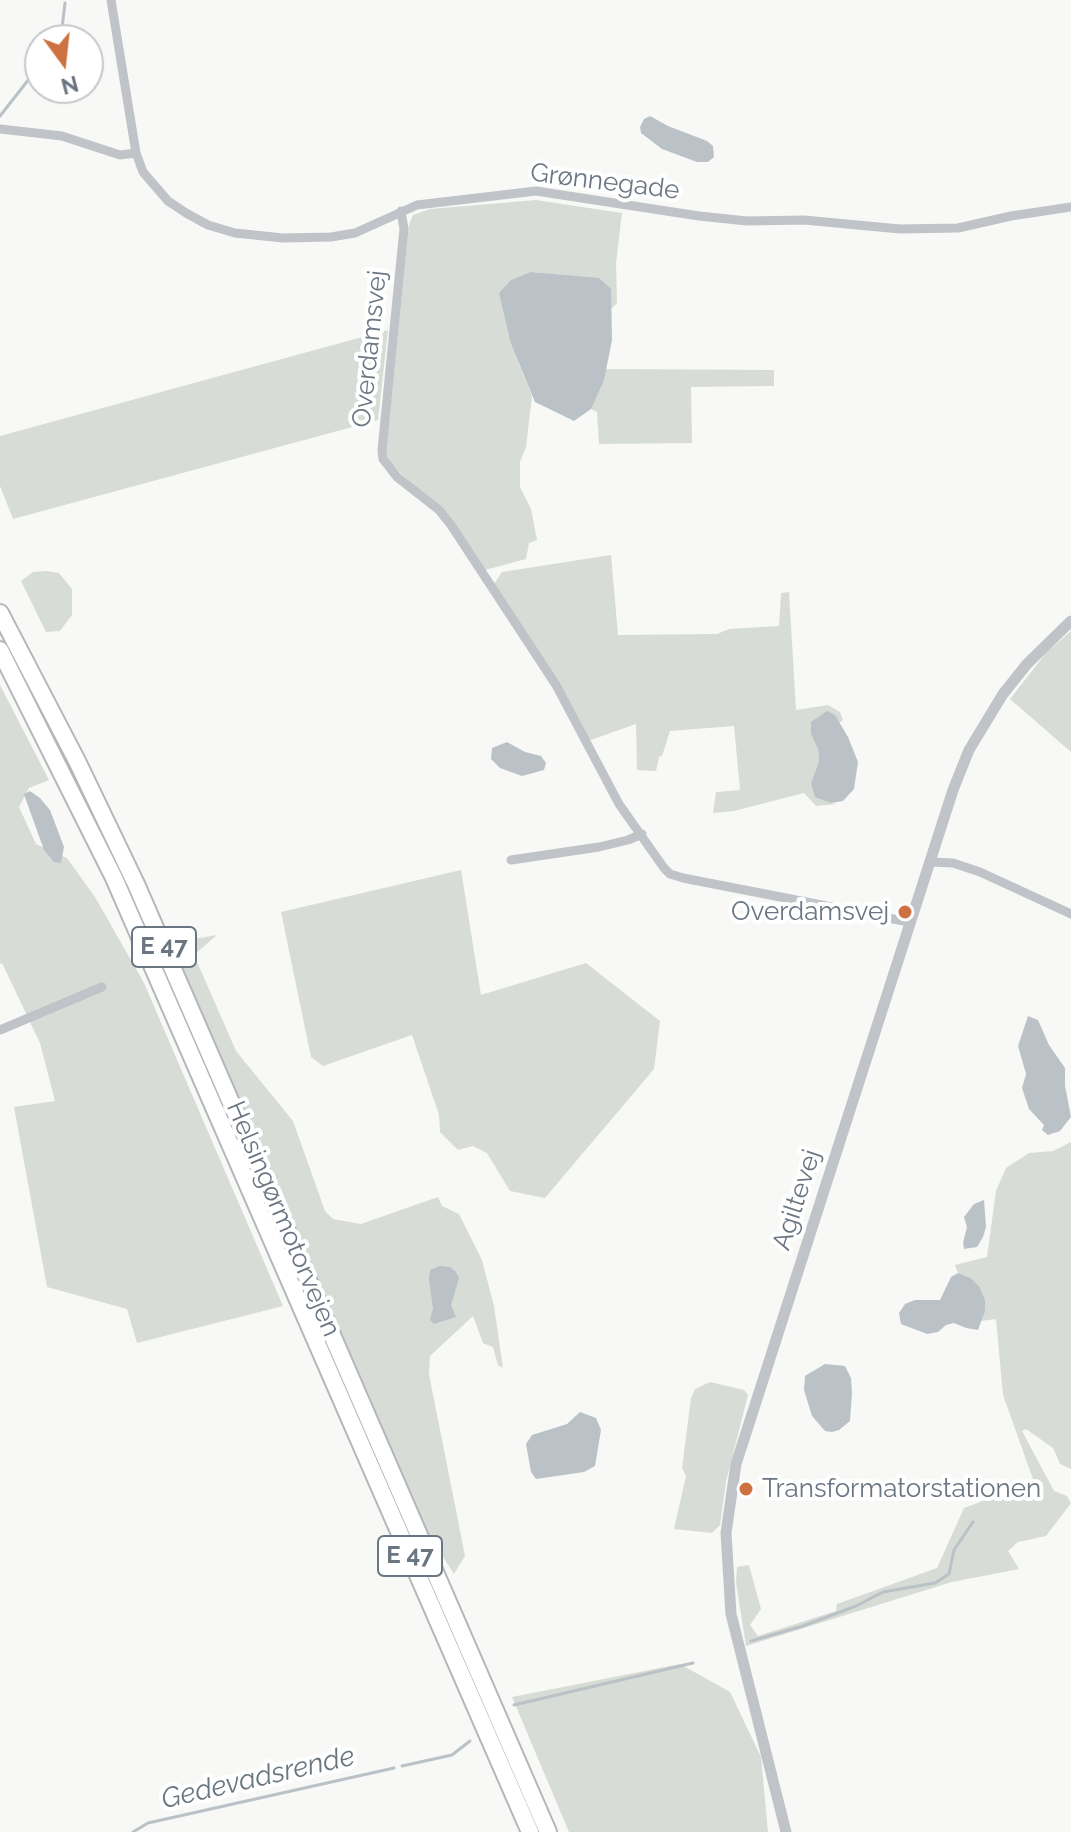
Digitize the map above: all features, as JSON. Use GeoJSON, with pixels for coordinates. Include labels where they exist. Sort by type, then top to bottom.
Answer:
{"type":"FeatureCollection","features":[{"type":"Feature","properties":{"kind":"highway","name":"Helsingørmotorvejen"},"geometry":{"type":"LineString","coordinates":[[0,613],[77,761],[136,884],[548,1832]]}},
{"type":"Feature","properties":{"kind":"highway","name":"Helsingørmotorvejen"},"geometry":{"type":"LineString","coordinates":[[0,650],[114,878],[530,1832]]}},
{"type":"Feature","properties":{"kind":"street","name":"Grønnegade"},"geometry":{"type":"LineString","coordinates":[[111,0],[136,153],[143,172],[168,201],[208,225],[235,233],[283,238],[331,237],[355,233],[401,211],[428,204],[536,191],[699,216],[929,229],[958,228],[1071,207]]}},
{"type":"Feature","properties":{"kind":"street"},"geometry":{"type":"LineString","coordinates":[[0,129],[62,136],[120,155],[136,153]]}},
{"type":"Feature","properties":{"kind":"street","name":"Overdamsvej"},"geometry":{"type":"LineString","coordinates":[[401,211],[404,229],[383,459],[397,477],[439,510],[451,525],[556,685],[619,804],[664,868],[678,877],[909,922]]}},
{"type":"Feature","properties":{"kind":"street","name":"Agiltevej"},"geometry":{"type":"LineString","coordinates":[[786,1832],[731,1614],[726,1562],[730,1493],[748,1421],[953,790],[969,750],[985,722],[1027,664],[1071,621]]}},
{"type":"Feature","properties":{"kind":"street"},"geometry":{"type":"LineString","coordinates":[[511,860],[599,847],[642,834]]}},
{"type":"Feature","properties":{"kind":"street"},"geometry":{"type":"LineString","coordinates":[[930,862],[953,863],[980,872],[1071,914]]}},
{"type":"Feature","properties":{"kind":"street"},"geometry":{"type":"LineString","coordinates":[[0,1030],[102,987]]}},
{"type":"Feature","properties":{"kind":"shaded area"},"geometry":{"type":"Polygon","coordinates":[[[650,116],[707,141],[713,146],[714,157],[708,162],[697,162],[662,149],[641,133],[644,119],[650,116]]]}},
{"type":"Feature","properties":{"kind":"shaded area"},"geometry":{"type":"Polygon","coordinates":[[[536,200],[622,213],[616,263],[617,303],[611,309],[611,289],[560,275],[531,272],[511,344],[532,396],[526,447],[520,462],[520,487],[531,509],[537,540],[529,543],[526,559],[485,570],[448,515],[388,460],[386,450],[409,225],[413,215],[430,209],[536,200]]]}},
{"type":"Feature","properties":{"kind":"shaded area"},"geometry":{"type":"Polygon","coordinates":[[[531,272],[599,278],[611,289],[612,340],[604,380],[591,409],[574,421],[535,402],[511,344],[499,293],[511,280],[531,272]]]}},
{"type":"Feature","properties":{"kind":"shaded area"},"geometry":{"type":"Polygon","coordinates":[[[388,330],[378,420],[13,519],[0,486],[0,436],[388,330]]]}},
{"type":"Feature","properties":{"kind":"shaded area"},"geometry":{"type":"Polygon","coordinates":[[[606,369],[774,370],[774,386],[691,387],[692,443],[599,444],[597,412],[591,409],[606,369]]]}},
{"type":"Feature","properties":{"kind":"shaded area"},"geometry":{"type":"Polygon","coordinates":[[[611,555],[618,635],[717,634],[729,629],[779,626],[781,593],[789,592],[796,710],[828,705],[840,712],[843,720],[839,723],[835,715],[811,722],[819,761],[811,783],[831,803],[837,804],[816,806],[804,793],[734,811],[713,813],[716,792],[740,790],[734,726],[670,731],[656,771],[637,770],[636,724],[588,741],[494,584],[502,572],[611,555]]]}},
{"type":"Feature","properties":{"kind":"shaded area"},"geometry":{"type":"Polygon","coordinates":[[[33,572],[59,573],[72,589],[72,615],[60,631],[46,632],[21,581],[33,572]]]}},
{"type":"Feature","properties":{"kind":"shaded area"},"geometry":{"type":"Polygon","coordinates":[[[1071,631],[1071,752],[1010,699],[1046,653],[1071,631]]]}},
{"type":"Feature","properties":{"kind":"shaded area"},"geometry":{"type":"Polygon","coordinates":[[[0,685],[49,780],[29,788],[19,807],[36,844],[67,858],[95,897],[144,983],[283,1306],[137,1343],[127,1309],[47,1287],[14,1107],[55,1101],[40,1043],[0,964],[0,685]]]}},
{"type":"Feature","properties":{"kind":"shaded area"},"geometry":{"type":"Polygon","coordinates":[[[827,711],[835,715],[858,762],[854,789],[843,801],[831,803],[815,797],[811,783],[819,761],[818,749],[811,734],[811,722],[827,711]]]}},
{"type":"Feature","properties":{"kind":"shaded area"},"geometry":{"type":"Polygon","coordinates":[[[507,742],[541,756],[546,763],[544,770],[522,776],[500,768],[491,759],[492,748],[507,742]]]}},
{"type":"Feature","properties":{"kind":"shaded area"},"geometry":{"type":"Polygon","coordinates":[[[30,791],[50,810],[64,847],[61,863],[54,862],[44,850],[24,794],[30,791]]]}},
{"type":"Feature","properties":{"kind":"shaded area"},"geometry":{"type":"Polygon","coordinates":[[[461,870],[481,995],[586,963],[660,1021],[654,1069],[545,1198],[510,1191],[487,1153],[473,1146],[458,1150],[440,1132],[439,1115],[412,1035],[323,1066],[311,1057],[281,912],[461,870]]]}},
{"type":"Feature","properties":{"kind":"shaded area"},"geometry":{"type":"Polygon","coordinates":[[[217,935],[194,955],[236,1051],[293,1121],[325,1211],[333,1219],[361,1224],[438,1197],[442,1206],[459,1214],[482,1260],[494,1306],[503,1368],[498,1365],[493,1347],[483,1343],[473,1316],[430,1356],[429,1374],[465,1556],[454,1574],[426,1531],[176,954],[177,942],[217,935]]]}},
{"type":"Feature","properties":{"kind":"shaded area"},"geometry":{"type":"Polygon","coordinates":[[[1028,1016],[1038,1020],[1049,1045],[1065,1068],[1071,1117],[1060,1131],[1048,1135],[1042,1130],[1044,1125],[1029,1109],[1022,1088],[1026,1074],[1018,1046],[1028,1016]]]}},
{"type":"Feature","properties":{"kind":"shaded area"},"geometry":{"type":"Polygon","coordinates":[[[1071,1142],[1071,1469],[1060,1464],[1053,1448],[1026,1429],[1022,1431],[1054,1491],[1067,1496],[1071,1503],[1046,1536],[1018,1542],[1008,1551],[1019,1569],[952,1582],[746,1646],[736,1582],[737,1567],[749,1565],[761,1609],[750,1625],[758,1636],[836,1611],[837,1604],[937,1568],[964,1508],[1034,1482],[1003,1395],[996,1319],[981,1321],[985,1300],[971,1278],[958,1273],[955,1265],[987,1257],[996,1191],[1006,1168],[1029,1153],[1053,1151],[1071,1142]]]}},
{"type":"Feature","properties":{"kind":"shaded area"},"geometry":{"type":"Polygon","coordinates":[[[984,1200],[986,1227],[983,1237],[977,1247],[964,1249],[967,1227],[964,1217],[974,1204],[984,1200]]]}},
{"type":"Feature","properties":{"kind":"shaded area"},"geometry":{"type":"Polygon","coordinates":[[[440,1266],[450,1267],[459,1278],[451,1305],[456,1317],[434,1324],[430,1320],[433,1308],[430,1270],[440,1266]]]}},
{"type":"Feature","properties":{"kind":"shaded area"},"geometry":{"type":"Polygon","coordinates":[[[958,1273],[971,1278],[985,1300],[985,1311],[978,1330],[954,1323],[927,1334],[901,1324],[899,1313],[905,1304],[915,1300],[940,1300],[951,1277],[958,1273]]]}},
{"type":"Feature","properties":{"kind":"shaded area"},"geometry":{"type":"Polygon","coordinates":[[[825,1364],[845,1366],[851,1378],[850,1421],[832,1432],[825,1431],[812,1416],[804,1390],[805,1376],[825,1364]]]}},
{"type":"Feature","properties":{"kind":"shaded area"},"geometry":{"type":"Polygon","coordinates":[[[710,1382],[744,1390],[748,1395],[726,1482],[720,1525],[712,1533],[674,1529],[686,1476],[682,1468],[691,1398],[695,1389],[710,1382]]]}},
{"type":"Feature","properties":{"kind":"shaded area"},"geometry":{"type":"Polygon","coordinates":[[[580,1412],[596,1418],[601,1430],[595,1466],[584,1472],[536,1479],[531,1472],[526,1444],[532,1435],[567,1424],[580,1412]]]}},
{"type":"Feature","properties":{"kind":"shaded area"},"geometry":{"type":"Polygon","coordinates":[[[680,1664],[730,1692],[761,1757],[768,1832],[569,1832],[512,1697],[680,1664]]]}},
{"type":"Feature","properties":{"kind":"waterway"},"geometry":{"type":"LineString","coordinates":[[62,24],[65,3]]}},
{"type":"Feature","properties":{"kind":"waterway"},"geometry":{"type":"LineString","coordinates":[[0,116],[24,85]]}},
{"type":"Feature","properties":{"kind":"waterway","name":"Gedevadsrende"},"geometry":{"type":"LineString","coordinates":[[751,1641],[803,1626],[883,1592],[935,1583],[949,1574],[954,1550],[973,1522]]}},
{"type":"Feature","properties":{"kind":"waterway","name":"Gedevadsrende"},"geometry":{"type":"LineString","coordinates":[[514,1705],[693,1663]]}},
{"type":"Feature","properties":{"kind":"waterway","name":"Gedevadsrende"},"geometry":{"type":"LineString","coordinates":[[402,1766],[452,1755],[470,1741]]}},
{"type":"Feature","properties":{"kind":"waterway","name":"Gedevadsrende"},"geometry":{"type":"LineString","coordinates":[[133,1832],[148,1823],[394,1768]]}},
{"type":"Feature","properties":{"kind":"place","name":"Overdamsvej"},"geometry":{"type":"Point","coordinates":[905,912]}},
{"type":"Feature","properties":{"kind":"place","name":"Transformatorstationen"},"geometry":{"type":"Point","coordinates":[746,1489]}}]}
